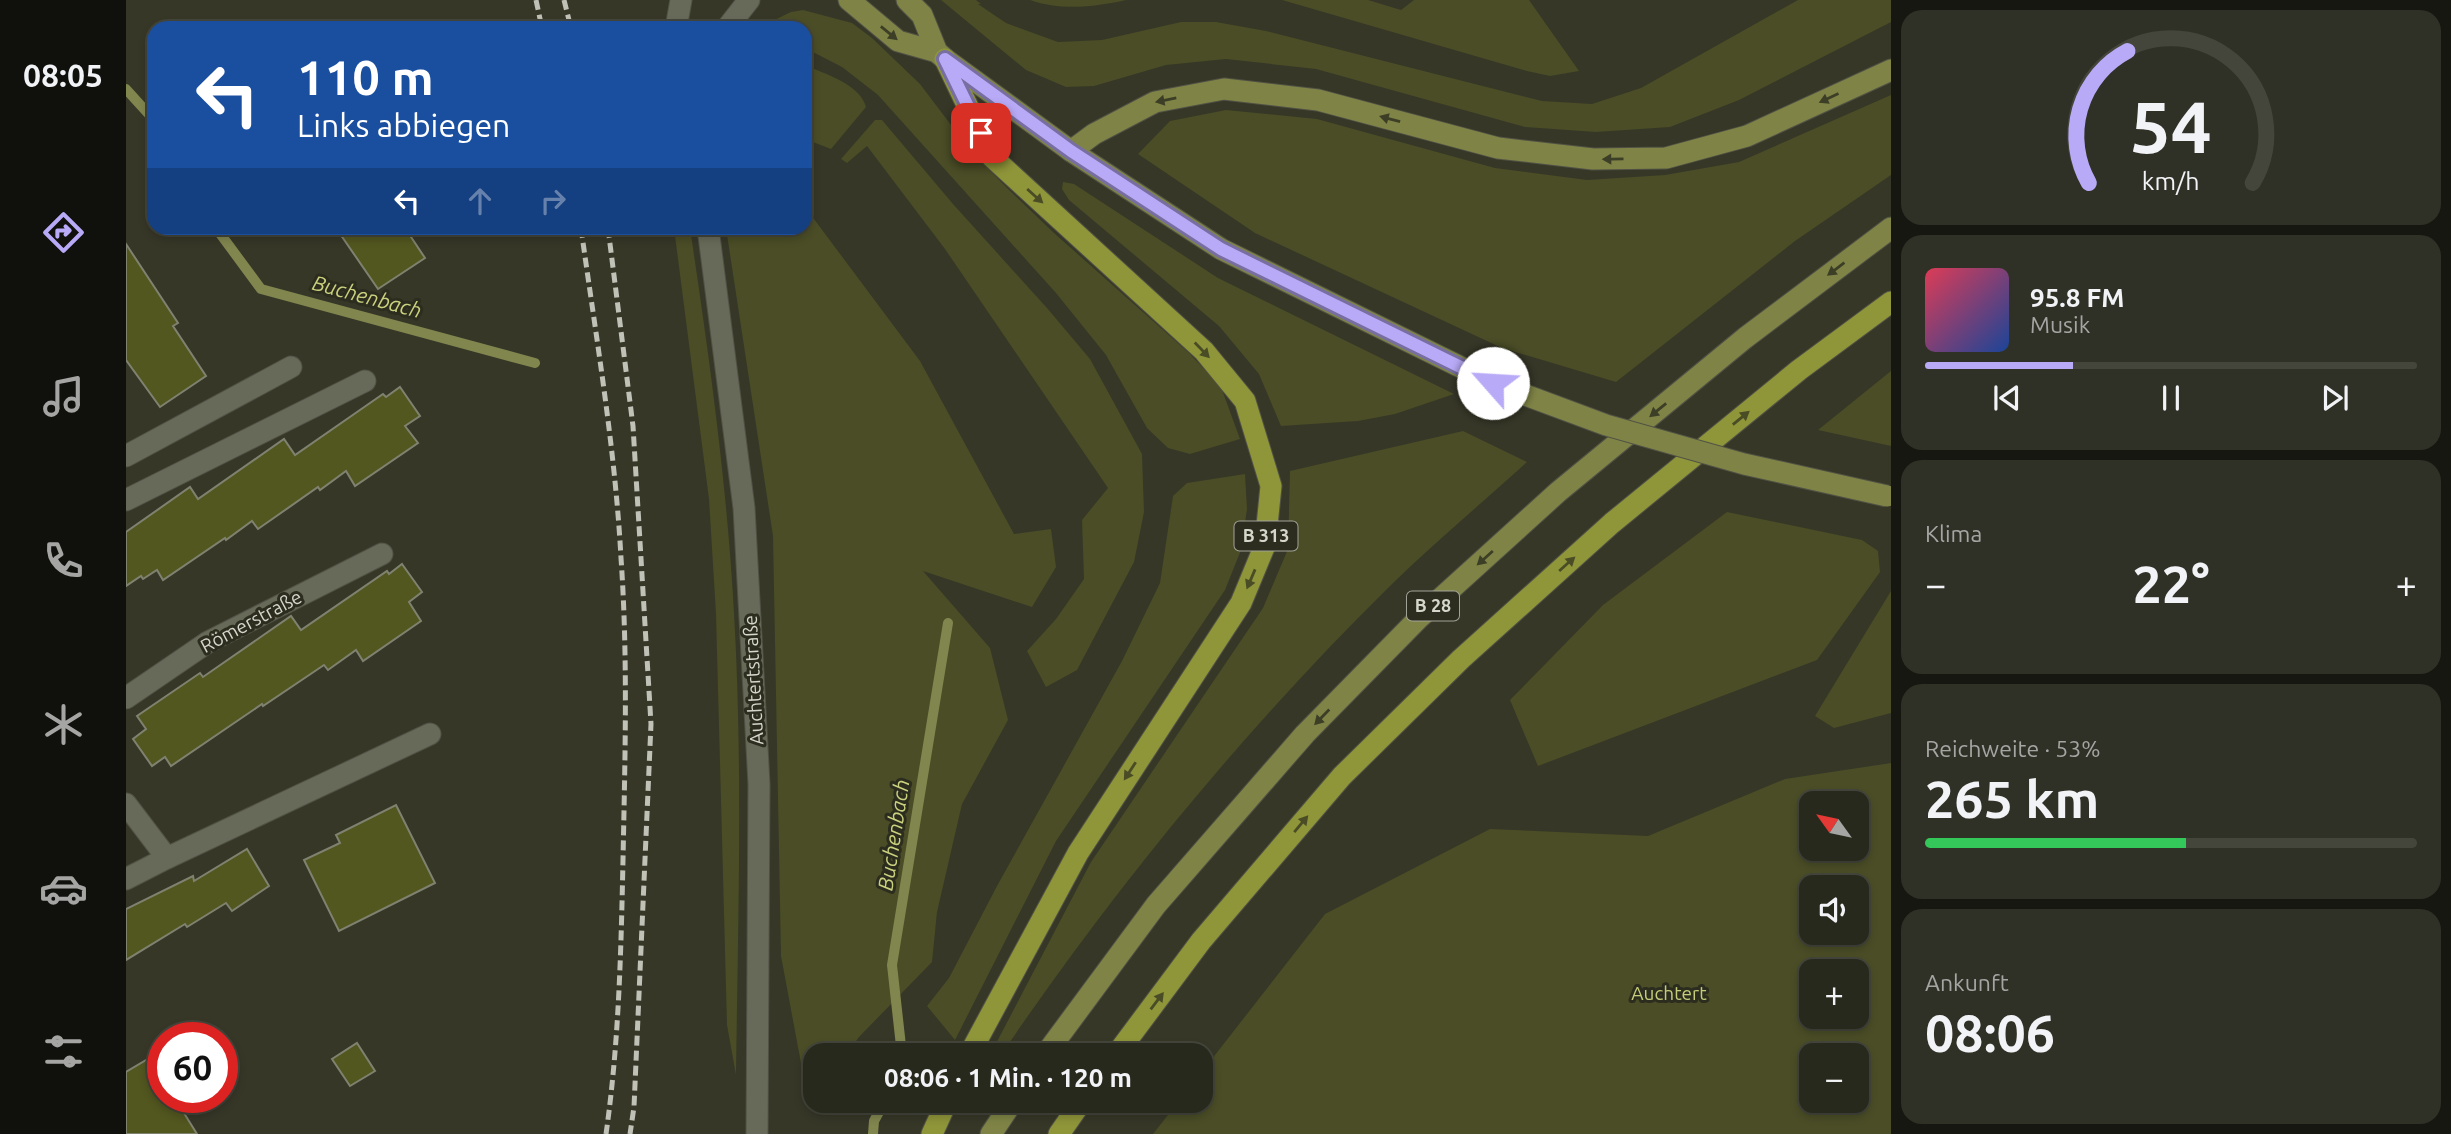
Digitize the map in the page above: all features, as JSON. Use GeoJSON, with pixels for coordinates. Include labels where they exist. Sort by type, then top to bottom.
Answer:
{"type":"FeatureCollection","features":[{"type":"Feature","properties":{"kind":"highway","name":"B 313"},"geometry":{"type":"LineString","coordinates":[[941,55],[992,158],[1204,351],[1245,401],[1271,486],[1265,545],[1241,603],[1078,853],[975,1043]]}},
{"type":"Feature","properties":{"kind":"highway"},"geometry":{"type":"LineString","coordinates":[[1125,1043],[1201,942],[1342,776],[1461,659],[1612,523],[1799,370],[1891,302]]}},
{"type":"Feature","properties":{"kind":"highway"},"geometry":{"type":"LineString","coordinates":[[932,1134],[942,1113]]}},
{"type":"Feature","properties":{"kind":"highway"},"geometry":{"type":"LineString","coordinates":[[1059,1134],[1074,1113]]}},
{"type":"Feature","properties":{"kind":"main road"},"geometry":{"type":"LineString","coordinates":[[849,0],[898,41],[941,55],[1071,151],[1221,249],[1493,383],[1606,425],[1744,464],[1889,496]]}},
{"type":"Feature","properties":{"kind":"main road","name":"B 313"},"geometry":{"type":"LineString","coordinates":[[906,0],[922,15],[941,55]]}},
{"type":"Feature","properties":{"kind":"main road"},"geometry":{"type":"LineString","coordinates":[[1071,151],[1094,134],[1155,102],[1224,89],[1318,100],[1498,148],[1593,159],[1666,158],[1746,136],[1891,70]]}},
{"type":"Feature","properties":{"kind":"main road","name":"B 28"},"geometry":{"type":"LineString","coordinates":[[1054,1043],[1156,905],[1305,734],[1419,618],[1568,484],[1745,338],[1891,228]]}},
{"type":"Feature","properties":{"kind":"main road"},"geometry":{"type":"LineString","coordinates":[[991,1134],[1005,1113]]}},
{"type":"Feature","properties":{"kind":"street"},"geometry":{"type":"LineString","coordinates":[[677,21],[681,0]]}},
{"type":"Feature","properties":{"kind":"street"},"geometry":{"type":"LineString","coordinates":[[732,21],[749,0]]}},
{"type":"Feature","properties":{"kind":"street","name":"Auchtertstraße"},"geometry":{"type":"LineString","coordinates":[[709,235],[745,522],[759,784],[757,1129]]}},
{"type":"Feature","properties":{"kind":"street"},"geometry":{"type":"LineString","coordinates":[[126,456],[291,367]]}},
{"type":"Feature","properties":{"kind":"street"},"geometry":{"type":"LineString","coordinates":[[126,500],[365,381]]}},
{"type":"Feature","properties":{"kind":"street","name":"Römerstraße"},"geometry":{"type":"LineString","coordinates":[[126,698],[208,642],[382,554]]}},
{"type":"Feature","properties":{"kind":"street"},"geometry":{"type":"LineString","coordinates":[[126,879],[430,734]]}},
{"type":"Feature","properties":{"kind":"street"},"geometry":{"type":"LineString","coordinates":[[126,804],[166,858]]}},
{"type":"Feature","properties":{"kind":"green space"},"geometry":{"type":"Polygon","coordinates":[[[941,0],[976,0],[1006,23],[1058,42],[1102,40],[1181,22],[1216,22],[1266,31],[1542,101],[1592,104],[1641,88],[1798,0],[1891,0],[1891,22],[1739,100],[1670,127],[1596,132],[1525,127],[1316,69],[1226,59],[1166,65],[1094,86],[1066,87],[1026,70],[941,0]]]}},
{"type":"Feature","properties":{"kind":"green space"},"geometry":{"type":"Polygon","coordinates":[[[1030,0],[1126,0],[1078,7],[1054,6],[1030,0]]]}},
{"type":"Feature","properties":{"kind":"green space"},"geometry":{"type":"Polygon","coordinates":[[[1282,0],[1368,0],[1401,10],[1414,0],[1529,0],[1579,71],[1550,76],[1527,71],[1282,0]]]}},
{"type":"Feature","properties":{"kind":"green space"},"geometry":{"type":"Polygon","coordinates":[[[803,10],[852,23],[872,38],[920,84],[970,150],[1003,184],[1189,353],[1221,387],[1240,439],[1190,454],[1168,448],[1147,428],[1106,355],[1056,293],[878,95],[842,67],[812,52],[812,21],[772,21],[791,12],[803,10]]]}},
{"type":"Feature","properties":{"kind":"green space"},"geometry":{"type":"Polygon","coordinates":[[[812,68],[849,86],[857,92],[866,107],[831,149],[812,142],[812,68]]]}},
{"type":"Feature","properties":{"kind":"green space"},"geometry":{"type":"Polygon","coordinates":[[[1891,95],[1891,175],[1795,241],[1616,382],[1502,348],[1255,233],[1138,154],[1170,121],[1226,110],[1317,119],[1495,168],[1587,180],[1665,175],[1739,162],[1891,95]]]}},
{"type":"Feature","properties":{"kind":"green space"},"geometry":{"type":"Polygon","coordinates":[[[875,120],[882,120],[1090,359],[1142,454],[1144,512],[1134,562],[1077,670],[1046,687],[1027,651],[1056,619],[1084,579],[1082,520],[1108,488],[945,249],[867,146],[847,163],[841,159],[875,120]]]}},
{"type":"Feature","properties":{"kind":"green space"},"geometry":{"type":"Polygon","coordinates":[[[1063,182],[1074,184],[1218,278],[1454,394],[1395,414],[1358,421],[1281,426],[1259,374],[1219,326],[1069,200],[1062,189],[1063,182]]]}},
{"type":"Feature","properties":{"kind":"green space"},"geometry":{"type":"Polygon","coordinates":[[[812,216],[920,361],[1014,534],[1051,529],[1056,567],[1032,607],[923,571],[990,648],[1008,720],[962,804],[937,912],[932,962],[855,1043],[803,1043],[803,1074],[781,956],[773,536],[727,235],[812,235],[812,216]]]}},
{"type":"Feature","properties":{"kind":"green space"},"geometry":{"type":"Polygon","coordinates":[[[675,235],[691,235],[716,420],[731,565],[737,671],[739,786],[736,1075],[727,1025],[716,614],[709,499],[675,235]]]}},
{"type":"Feature","properties":{"kind":"green space"},"geometry":{"type":"Polygon","coordinates":[[[1891,371],[1891,446],[1818,430],[1891,371]]]}},
{"type":"Feature","properties":{"kind":"green space"},"geometry":{"type":"Polygon","coordinates":[[[1463,431],[1527,462],[1390,586],[1284,696],[1136,870],[1009,1043],[996,1043],[1091,862],[1263,608],[1288,549],[1290,471],[1463,431]]]}},
{"type":"Feature","properties":{"kind":"green space"},"geometry":{"type":"Polygon","coordinates":[[[1245,474],[1247,509],[1241,550],[1225,590],[1056,841],[955,1040],[927,1006],[949,978],[1122,661],[1160,583],[1173,496],[1187,483],[1245,474]]]}},
{"type":"Feature","properties":{"kind":"green space"},"geometry":{"type":"Polygon","coordinates":[[[1727,512],[1862,540],[1878,551],[1880,572],[1817,660],[1538,766],[1510,700],[1603,605],[1727,512]]]}},
{"type":"Feature","properties":{"kind":"green space"},"geometry":{"type":"Polygon","coordinates":[[[1891,591],[1891,713],[1834,728],[1815,716],[1891,591]]]}},
{"type":"Feature","properties":{"kind":"green space","name":"Auchtert"},"geometry":{"type":"Polygon","coordinates":[[[1891,763],[1891,1134],[1153,1134],[1170,1113],[1213,1113],[1213,1058],[1325,914],[1490,829],[1648,836],[1785,779],[1891,763]]]}},
{"type":"Feature","properties":{"kind":"building"},"geometry":{"type":"Polygon","coordinates":[[[341,235],[410,235],[425,258],[378,289],[341,235]]]}},
{"type":"Feature","properties":{"kind":"building"},"geometry":{"type":"Polygon","coordinates":[[[126,244],[178,323],[173,326],[206,376],[160,407],[126,360],[126,244]]]}},
{"type":"Feature","properties":{"kind":"building"},"geometry":{"type":"Polygon","coordinates":[[[400,387],[420,416],[405,426],[418,443],[355,486],[346,471],[258,529],[252,521],[163,580],[157,570],[126,586],[126,532],[190,487],[198,499],[284,439],[295,455],[383,394],[386,397],[400,387]]]}},
{"type":"Feature","properties":{"kind":"building"},"geometry":{"type":"Polygon","coordinates":[[[402,564],[422,592],[409,602],[421,621],[363,661],[356,650],[328,670],[324,665],[171,766],[165,757],[152,766],[133,739],[146,729],[137,716],[200,673],[203,677],[291,616],[301,630],[387,571],[389,574],[402,564]]]}},
{"type":"Feature","properties":{"kind":"building"},"geometry":{"type":"Polygon","coordinates":[[[396,805],[435,883],[339,931],[304,860],[340,843],[336,835],[396,805]]]}},
{"type":"Feature","properties":{"kind":"building"},"geometry":{"type":"Polygon","coordinates":[[[247,849],[269,886],[232,911],[226,903],[126,960],[126,909],[193,876],[194,881],[247,849]]]}},
{"type":"Feature","properties":{"kind":"building"},"geometry":{"type":"Polygon","coordinates":[[[357,1043],[375,1071],[350,1086],[332,1059],[357,1043]]]}},
{"type":"Feature","properties":{"kind":"building"},"geometry":{"type":"Polygon","coordinates":[[[147,1060],[147,1113],[184,1113],[197,1134],[126,1134],[126,1072],[147,1060]]]}},
{"type":"Feature","properties":{"kind":"waterway","name":"Buchenbach"},"geometry":{"type":"LineString","coordinates":[[126,89],[147,112]]}},
{"type":"Feature","properties":{"kind":"waterway","name":"Buchenbach"},"geometry":{"type":"LineString","coordinates":[[221,235],[261,289],[535,363]]}},
{"type":"Feature","properties":{"kind":"waterway","name":"Buchenbach"},"geometry":{"type":"LineString","coordinates":[[901,1043],[892,965],[948,623]]}},
{"type":"Feature","properties":{"kind":"waterway","name":"Buchenbach"},"geometry":{"type":"LineString","coordinates":[[873,1134],[874,1121],[878,1113]]}},
{"type":"Feature","properties":{"kind":"railway"},"geometry":{"type":"LineString","coordinates":[[536,0],[540,21]]}},
{"type":"Feature","properties":{"kind":"railway"},"geometry":{"type":"LineString","coordinates":[[564,0],[569,21]]}},
{"type":"Feature","properties":{"kind":"railway"},"geometry":{"type":"LineString","coordinates":[[582,235],[614,475],[625,633],[620,963],[617,1031],[606,1134]]}},
{"type":"Feature","properties":{"kind":"railway"},"geometry":{"type":"LineString","coordinates":[[609,235],[633,426],[651,724],[634,1107],[630,1134]]}},
{"type":"Feature","properties":{"kind":"route"},"geometry":{"type":"LineString","coordinates":[[981,133],[945,59],[1071,151],[1221,249],[1493,383]]}}]}
